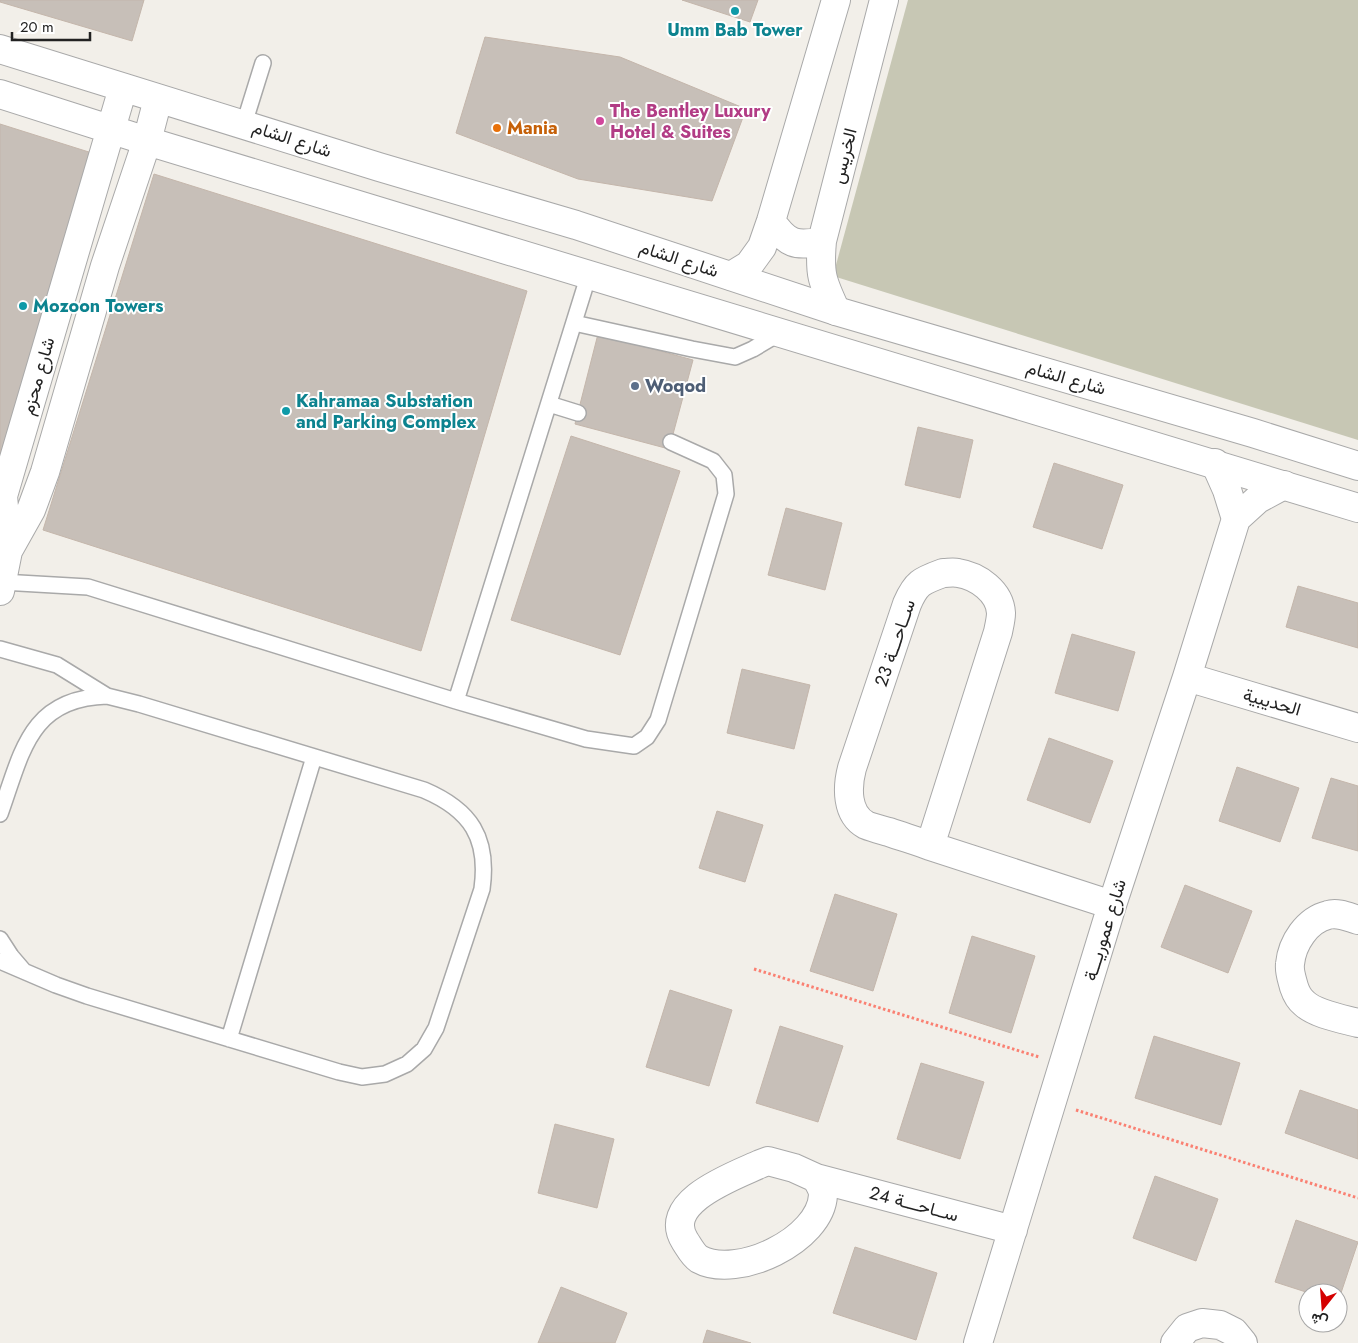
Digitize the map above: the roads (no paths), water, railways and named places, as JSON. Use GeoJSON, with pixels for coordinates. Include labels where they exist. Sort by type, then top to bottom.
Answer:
{"type":"FeatureCollection","features":[{"type":"Feature","properties":{"kind":"street"},"geometry":{"type":"LineString","coordinates":[[732,276],[750,265],[762,247],[836,0]]}},
{"type":"Feature","properties":{"kind":"street","name":"الخريس"},"geometry":{"type":"LineString","coordinates":[[836,311],[823,283],[820,264],[822,241],[884,0]]}},
{"type":"Feature","properties":{"kind":"street","name":"شارع الشام"},"geometry":{"type":"LineString","coordinates":[[0,49],[379,167],[576,225],[836,311],[1253,433],[1358,466]]}},
{"type":"Feature","properties":{"kind":"street","name":"شارع محزم"},"geometry":{"type":"LineString","coordinates":[[1,587],[8,551],[3,496],[123,88]]}},
{"type":"Feature","properties":{"kind":"street"},"geometry":{"type":"LineString","coordinates":[[0,94],[147,141],[1215,463],[1358,508]]}},
{"type":"Feature","properties":{"kind":"street","name":"شارع محزم"},"geometry":{"type":"LineString","coordinates":[[8,551],[31,510],[45,472],[105,266],[147,141],[158,99]]}},
{"type":"Feature","properties":{"kind":"street"},"geometry":{"type":"LineString","coordinates":[[771,221],[780,234],[796,244],[822,241]]}},
{"type":"Feature","properties":{"kind":"street"},"geometry":{"type":"LineString","coordinates":[[1215,463],[1227,490],[1236,519],[1258,499],[1284,485]]}},
{"type":"Feature","properties":{"kind":"street","name":"شارع عموريـــة"},"geometry":{"type":"LineString","coordinates":[[978,1343],[1112,904],[1187,677],[1236,519]]}},
{"type":"Feature","properties":{"kind":"street","name":"ســاحـــة 23"},"geometry":{"type":"LineString","coordinates":[[930,846],[998,632],[1001,613],[991,590],[979,580],[959,573],[943,573],[926,579],[914,589],[848,781],[851,805],[857,817],[865,824],[930,846],[1112,904]]}},
{"type":"Feature","properties":{"kind":"street","name":"الحديبية"},"geometry":{"type":"LineString","coordinates":[[1187,677],[1358,728]]}},
{"type":"Feature","properties":{"kind":"street"},"geometry":{"type":"LineString","coordinates":[[1358,920],[1341,914],[1330,914],[1320,918],[1304,930],[1296,941],[1290,964],[1290,975],[1297,994],[1303,1003],[1312,1009],[1358,1023]]}},
{"type":"Feature","properties":{"kind":"street","name":"ســاحـــة 24"},"geometry":{"type":"LineString","coordinates":[[816,1178],[823,1193],[821,1207],[812,1224],[801,1236],[760,1259],[746,1263],[721,1265],[699,1259],[693,1254],[682,1237],[680,1227],[682,1217],[688,1206],[702,1193],[768,1161],[794,1168],[816,1178],[1013,1230]]}},
{"type":"Feature","properties":{"kind":"street"},"geometry":{"type":"LineString","coordinates":[[1175,1343],[1187,1328],[1202,1322],[1220,1325],[1234,1332],[1243,1343]]}},
{"type":"Feature","properties":{"kind":"lane"},"geometry":{"type":"LineString","coordinates":[[244,124],[264,63]]}},
{"type":"Feature","properties":{"kind":"lane"},"geometry":{"type":"LineString","coordinates":[[456,701],[589,274]]}},
{"type":"Feature","properties":{"kind":"lane"},"geometry":{"type":"LineString","coordinates":[[574,323],[735,357],[773,337],[787,334]]}},
{"type":"Feature","properties":{"kind":"lane"},"geometry":{"type":"LineString","coordinates":[[549,404],[578,412]]}},
{"type":"Feature","properties":{"kind":"lane"},"geometry":{"type":"LineString","coordinates":[[1,587],[88,588],[586,739],[634,746],[647,737],[658,720],[726,494],[724,475],[713,461],[671,442]]}},
{"type":"Feature","properties":{"kind":"lane"},"geometry":{"type":"LineString","coordinates":[[0,650],[57,666],[107,696]]}},
{"type":"Feature","properties":{"kind":"lane"},"geometry":{"type":"LineString","coordinates":[[0,814],[26,743],[33,730],[56,708],[72,700],[90,696],[107,696],[424,790],[444,798],[461,811],[474,828],[482,847],[485,868],[482,889],[436,1028],[424,1048],[407,1064],[385,1074],[362,1076],[339,1072],[87,996],[0,961]]}},
{"type":"Feature","properties":{"kind":"lane"},"geometry":{"type":"LineString","coordinates":[[229,1039],[314,757]]}},
{"type":"Feature","properties":{"kind":"lane"},"geometry":{"type":"LineString","coordinates":[[0,939],[11,956],[26,973]]}},
{"type":"Feature","properties":{"kind":"place","name":"Umm Bab Tower"},"geometry":{"type":"Point","coordinates":[735,11]}},
{"type":"Feature","properties":{"kind":"place","name":"The Bentley Luxury Hotel & Suites"},"geometry":{"type":"Point","coordinates":[600,121]}},
{"type":"Feature","properties":{"kind":"place","name":"Mania"},"geometry":{"type":"Point","coordinates":[497,128]}},
{"type":"Feature","properties":{"kind":"place","name":"Mozoon Towers"},"geometry":{"type":"Point","coordinates":[23,306]}},
{"type":"Feature","properties":{"kind":"place","name":"Woqod"},"geometry":{"type":"Point","coordinates":[635,386]}},
{"type":"Feature","properties":{"kind":"place","name":"Kahramaa Substation and Parking Complex"},"geometry":{"type":"Point","coordinates":[286,411]}}]}
